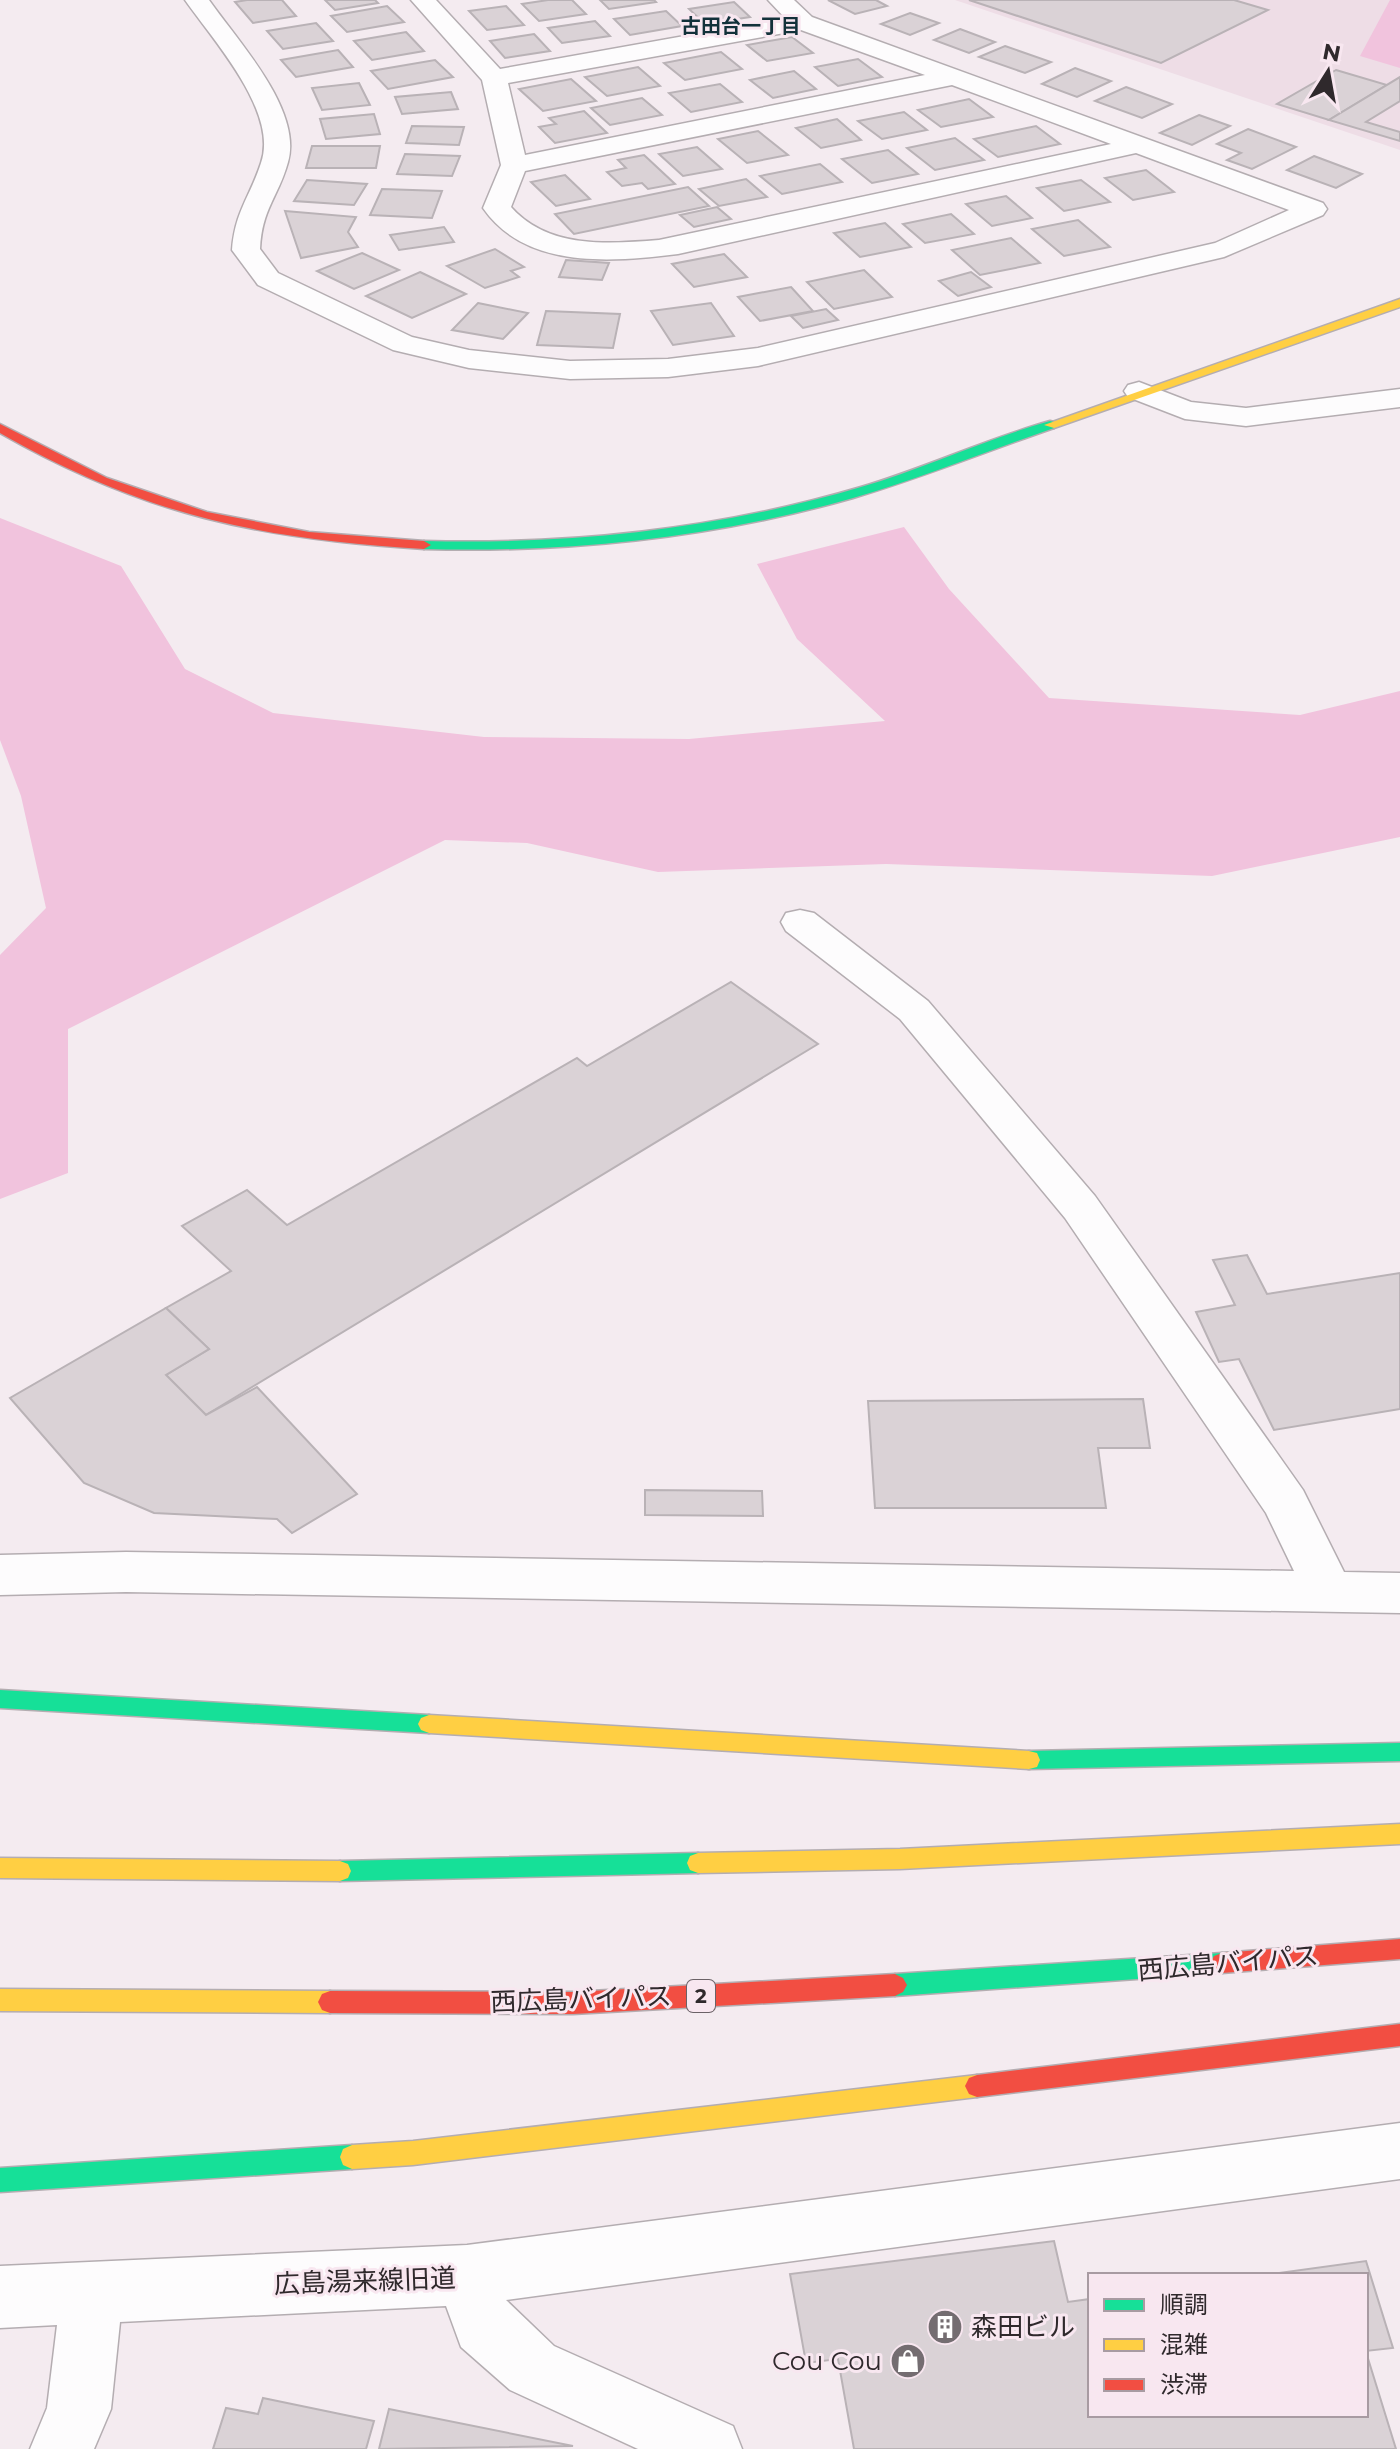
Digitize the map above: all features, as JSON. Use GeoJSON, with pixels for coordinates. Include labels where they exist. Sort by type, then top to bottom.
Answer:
{"type":"FeatureCollection","features":[{"type":"Feature","properties":{"kind":"main road"},"geometry":{"type":"LineString","coordinates":[[0,428],[59,464],[140,500],[204,518],[272,531],[436,548],[569,546],[766,518],[847,495],[1139,391],[1400,303]]}},
{"type":"Feature","properties":{"kind":"main road"},"geometry":{"type":"LineString","coordinates":[[0,1699],[1036,1760],[1400,1752]]}},
{"type":"Feature","properties":{"kind":"main road"},"geometry":{"type":"LineString","coordinates":[[0,1868],[349,1871],[900,1859],[1400,1834]]}},
{"type":"Feature","properties":{"kind":"main road","name":"西広島バイパス"},"geometry":{"type":"LineString","coordinates":[[0,2000],[573,2003],[1104,1973],[1400,1949]]}},
{"type":"Feature","properties":{"kind":"main road"},"geometry":{"type":"LineString","coordinates":[[0,2180],[413,2153],[1400,2035]]}},
{"type":"Feature","properties":{"kind":"street"},"geometry":{"type":"LineString","coordinates":[[197,0],[275,118],[276,160],[248,221],[246,250],[260,269],[268,279],[403,344],[469,359],[570,370],[668,368],[758,357],[1224,249],[1313,209],[803,22],[780,0]]}},
{"type":"Feature","properties":{"kind":"street"},"geometry":{"type":"LineString","coordinates":[[423,0],[494,78],[514,165],[497,208],[522,233],[571,249],[624,253],[724,236],[1108,154],[1136,144]]}},
{"type":"Feature","properties":{"kind":"street"},"geometry":{"type":"LineString","coordinates":[[494,78],[803,22]]}},
{"type":"Feature","properties":{"kind":"street"},"geometry":{"type":"LineString","coordinates":[[514,165],[950,78]]}},
{"type":"Feature","properties":{"kind":"street"},"geometry":{"type":"LineString","coordinates":[[1139,391],[1185,410],[1246,417],[1400,398]]}},
{"type":"Feature","properties":{"kind":"street"},"geometry":{"type":"LineString","coordinates":[[800,922],[914,1010],[1080,1207],[1286,1503],[1329,1593]]}},
{"type":"Feature","properties":{"kind":"street"},"geometry":{"type":"LineString","coordinates":[[0,1575],[158,1572],[1400,1593]]}},
{"type":"Feature","properties":{"kind":"street"},"geometry":{"type":"LineString","coordinates":[[467,2275],[1400,2151]]}},
{"type":"Feature","properties":{"kind":"street","name":"広島湯来線旧道"},"geometry":{"type":"LineString","coordinates":[[0,2297],[467,2275],[483,2325],[532,2368],[710,2449]]}},
{"type":"Feature","properties":{"kind":"street"},"geometry":{"type":"LineString","coordinates":[[62,2449],[79,2409],[92,2293]]}},
{"type":"Feature","properties":{"kind":"shaded area"},"geometry":{"type":"Polygon","coordinates":[[[955,0],[1400,0],[1400,150],[955,0]]]}},
{"type":"Feature","properties":{"kind":"shaded area"},"geometry":{"type":"Polygon","coordinates":[[[1390,0],[1400,0],[1400,68],[1360,56],[1390,0]]]}},
{"type":"Feature","properties":{"kind":"shaded area"},"geometry":{"type":"Polygon","coordinates":[[[0,518],[121,566],[185,669],[273,713],[484,737],[689,739],[885,721],[797,639],[757,564],[904,527],[949,589],[1049,698],[1300,715],[1400,691],[1400,837],[1212,876],[886,864],[658,872],[527,843],[445,840],[68,1029],[68,1173],[0,1199],[0,955],[46,908],[21,796],[0,740],[0,518]]]}},
{"type":"Feature","properties":{"kind":"building"},"geometry":{"type":"Polygon","coordinates":[[[282,0],[296,16],[253,23],[235,2],[282,0]]]}},
{"type":"Feature","properties":{"kind":"building"},"geometry":{"type":"Polygon","coordinates":[[[325,0],[375,0],[378,3],[335,10],[325,0]]]}},
{"type":"Feature","properties":{"kind":"building"},"geometry":{"type":"Polygon","coordinates":[[[572,0],[586,14],[539,21],[522,4],[572,0]]]}},
{"type":"Feature","properties":{"kind":"building"},"geometry":{"type":"Polygon","coordinates":[[[600,0],[654,0],[656,2],[609,9],[600,0]]]}},
{"type":"Feature","properties":{"kind":"building"},"geometry":{"type":"Polygon","coordinates":[[[828,0],[876,0],[887,6],[855,14],[828,0]]]}},
{"type":"Feature","properties":{"kind":"building"},"geometry":{"type":"Polygon","coordinates":[[[969,0],[1234,0],[1268,10],[1161,63],[969,0]]]}},
{"type":"Feature","properties":{"kind":"building"},"geometry":{"type":"Polygon","coordinates":[[[734,2],[750,17],[705,24],[689,9],[734,2]]]}},
{"type":"Feature","properties":{"kind":"building"},"geometry":{"type":"Polygon","coordinates":[[[387,6],[404,22],[347,32],[331,16],[387,6]]]}},
{"type":"Feature","properties":{"kind":"building"},"geometry":{"type":"Polygon","coordinates":[[[506,6],[524,25],[487,30],[469,11],[506,6]]]}},
{"type":"Feature","properties":{"kind":"building"},"geometry":{"type":"Polygon","coordinates":[[[666,11],[682,26],[630,35],[614,19],[666,11]]]}},
{"type":"Feature","properties":{"kind":"building"},"geometry":{"type":"Polygon","coordinates":[[[910,13],[939,23],[910,35],[881,24],[910,13]]]}},
{"type":"Feature","properties":{"kind":"building"},"geometry":{"type":"Polygon","coordinates":[[[595,21],[610,36],[562,43],[548,28],[595,21]]]}},
{"type":"Feature","properties":{"kind":"building"},"geometry":{"type":"Polygon","coordinates":[[[316,23],[333,41],[283,49],[267,31],[316,23]]]}},
{"type":"Feature","properties":{"kind":"building"},"geometry":{"type":"Polygon","coordinates":[[[960,29],[995,42],[969,53],[934,40],[960,29]]]}},
{"type":"Feature","properties":{"kind":"building"},"geometry":{"type":"Polygon","coordinates":[[[406,32],[424,51],[372,60],[354,41],[406,32]]]}},
{"type":"Feature","properties":{"kind":"building"},"geometry":{"type":"Polygon","coordinates":[[[534,34],[550,51],[505,58],[490,41],[534,34]]]}},
{"type":"Feature","properties":{"kind":"building"},"geometry":{"type":"Polygon","coordinates":[[[792,37],[813,53],[767,61],[747,45],[792,37]]]}},
{"type":"Feature","properties":{"kind":"building"},"geometry":{"type":"Polygon","coordinates":[[[1005,46],[1051,62],[1025,73],[979,57],[1005,46]]]}},
{"type":"Feature","properties":{"kind":"building"},"geometry":{"type":"Polygon","coordinates":[[[338,50],[353,67],[296,77],[281,60],[338,50]]]}},
{"type":"Feature","properties":{"kind":"building"},"geometry":{"type":"Polygon","coordinates":[[[721,52],[742,69],[685,80],[664,63],[721,52]]]}},
{"type":"Feature","properties":{"kind":"building"},"geometry":{"type":"Polygon","coordinates":[[[858,59],[882,77],[838,86],[815,67],[858,59]]]}},
{"type":"Feature","properties":{"kind":"building"},"geometry":{"type":"Polygon","coordinates":[[[435,60],[453,77],[388,89],[371,71],[435,60]]]}},
{"type":"Feature","properties":{"kind":"building"},"geometry":{"type":"Polygon","coordinates":[[[638,67],[660,86],[607,96],[585,77],[638,67]]]}},
{"type":"Feature","properties":{"kind":"building"},"geometry":{"type":"Polygon","coordinates":[[[1075,68],[1111,81],[1077,97],[1042,84],[1075,68]]]}},
{"type":"Feature","properties":{"kind":"building"},"geometry":{"type":"Polygon","coordinates":[[[1336,70],[1387,85],[1329,120],[1277,104],[1336,70]]]}},
{"type":"Feature","properties":{"kind":"building"},"geometry":{"type":"Polygon","coordinates":[[[794,71],[816,89],[773,98],[750,80],[794,71]]]}},
{"type":"Feature","properties":{"kind":"building"},"geometry":{"type":"Polygon","coordinates":[[[1400,77],[1400,101],[1366,122],[1400,132],[1400,141],[1329,120],[1400,77]]]}},
{"type":"Feature","properties":{"kind":"building"},"geometry":{"type":"Polygon","coordinates":[[[571,79],[596,101],[543,111],[519,89],[571,79]]]}},
{"type":"Feature","properties":{"kind":"building"},"geometry":{"type":"Polygon","coordinates":[[[359,83],[370,105],[322,110],[312,88],[359,83]]]}},
{"type":"Feature","properties":{"kind":"building"},"geometry":{"type":"Polygon","coordinates":[[[720,84],[742,102],[691,112],[669,93],[720,84]]]}},
{"type":"Feature","properties":{"kind":"building"},"geometry":{"type":"Polygon","coordinates":[[[1126,87],[1172,104],[1142,118],[1095,101],[1126,87]]]}},
{"type":"Feature","properties":{"kind":"building"},"geometry":{"type":"Polygon","coordinates":[[[451,92],[458,109],[402,114],[395,97],[451,92]]]}},
{"type":"Feature","properties":{"kind":"building"},"geometry":{"type":"Polygon","coordinates":[[[642,98],[662,115],[610,125],[591,108],[642,98]]]}},
{"type":"Feature","properties":{"kind":"building"},"geometry":{"type":"Polygon","coordinates":[[[969,99],[993,117],[941,127],[918,110],[969,99]]]}},
{"type":"Feature","properties":{"kind":"building"},"geometry":{"type":"Polygon","coordinates":[[[584,111],[607,133],[555,143],[539,127],[556,124],[549,118],[584,111]]]}},
{"type":"Feature","properties":{"kind":"building"},"geometry":{"type":"Polygon","coordinates":[[[904,112],[927,130],[882,139],[858,121],[904,112]]]}},
{"type":"Feature","properties":{"kind":"building"},"geometry":{"type":"Polygon","coordinates":[[[374,114],[380,134],[326,139],[320,119],[374,114]]]}},
{"type":"Feature","properties":{"kind":"building"},"geometry":{"type":"Polygon","coordinates":[[[1199,115],[1230,126],[1192,145],[1160,133],[1199,115]]]}},
{"type":"Feature","properties":{"kind":"building"},"geometry":{"type":"Polygon","coordinates":[[[837,119],[861,140],[821,148],[796,128],[837,119]]]}},
{"type":"Feature","properties":{"kind":"building"},"geometry":{"type":"Polygon","coordinates":[[[412,126],[464,127],[459,145],[406,143],[412,126]]]}},
{"type":"Feature","properties":{"kind":"building"},"geometry":{"type":"Polygon","coordinates":[[[1036,126],[1060,144],[998,157],[974,139],[1036,126]]]}},
{"type":"Feature","properties":{"kind":"building"},"geometry":{"type":"Polygon","coordinates":[[[1248,129],[1296,147],[1252,169],[1227,160],[1241,153],[1217,144],[1248,129]]]}},
{"type":"Feature","properties":{"kind":"building"},"geometry":{"type":"Polygon","coordinates":[[[758,131],[788,155],[747,163],[718,139],[758,131]]]}},
{"type":"Feature","properties":{"kind":"building"},"geometry":{"type":"Polygon","coordinates":[[[955,138],[984,160],[935,170],[907,148],[955,138]]]}},
{"type":"Feature","properties":{"kind":"building"},"geometry":{"type":"Polygon","coordinates":[[[312,146],[380,146],[376,168],[306,168],[312,146]]]}},
{"type":"Feature","properties":{"kind":"building"},"geometry":{"type":"Polygon","coordinates":[[[697,147],[722,169],[683,176],[659,154],[697,147]]]}},
{"type":"Feature","properties":{"kind":"building"},"geometry":{"type":"Polygon","coordinates":[[[888,150],[918,174],[872,183],[842,159],[888,150]]]}},
{"type":"Feature","properties":{"kind":"building"},"geometry":{"type":"Polygon","coordinates":[[[405,154],[460,156],[452,176],[397,174],[405,154]]]}},
{"type":"Feature","properties":{"kind":"building"},"geometry":{"type":"Polygon","coordinates":[[[644,155],[675,184],[648,189],[642,183],[622,186],[607,172],[626,168],[618,160],[644,155]]]}},
{"type":"Feature","properties":{"kind":"building"},"geometry":{"type":"Polygon","coordinates":[[[1314,156],[1362,174],[1336,188],[1287,170],[1314,156]]]}},
{"type":"Feature","properties":{"kind":"building"},"geometry":{"type":"Polygon","coordinates":[[[820,164],[842,182],[782,194],[760,176],[820,164]]]}},
{"type":"Feature","properties":{"kind":"building"},"geometry":{"type":"Polygon","coordinates":[[[1146,170],[1174,192],[1133,200],[1105,178],[1146,170]]]}},
{"type":"Feature","properties":{"kind":"building"},"geometry":{"type":"Polygon","coordinates":[[[565,175],[590,199],[556,206],[531,182],[565,175]]]}},
{"type":"Feature","properties":{"kind":"building"},"geometry":{"type":"Polygon","coordinates":[[[746,179],[767,197],[719,206],[699,189],[746,179]]]}},
{"type":"Feature","properties":{"kind":"building"},"geometry":{"type":"Polygon","coordinates":[[[307,180],[367,184],[354,205],[294,201],[307,180]]]}},
{"type":"Feature","properties":{"kind":"building"},"geometry":{"type":"Polygon","coordinates":[[[1081,180],[1110,202],[1064,211],[1037,188],[1081,180]]]}},
{"type":"Feature","properties":{"kind":"building"},"geometry":{"type":"Polygon","coordinates":[[[688,187],[709,206],[574,234],[555,214],[688,187]]]}},
{"type":"Feature","properties":{"kind":"building"},"geometry":{"type":"Polygon","coordinates":[[[382,189],[442,191],[432,218],[370,215],[382,189]]]}},
{"type":"Feature","properties":{"kind":"building"},"geometry":{"type":"Polygon","coordinates":[[[1006,196],[1032,218],[992,226],[966,204],[1006,196]]]}},
{"type":"Feature","properties":{"kind":"building"},"geometry":{"type":"Polygon","coordinates":[[[717,207],[731,219],[694,227],[680,215],[717,207]]]}},
{"type":"Feature","properties":{"kind":"building"},"geometry":{"type":"Polygon","coordinates":[[[285,211],[356,217],[348,232],[358,247],[301,258],[285,211]]]}},
{"type":"Feature","properties":{"kind":"building"},"geometry":{"type":"Polygon","coordinates":[[[951,214],[974,234],[925,243],[903,224],[951,214]]]}},
{"type":"Feature","properties":{"kind":"building"},"geometry":{"type":"Polygon","coordinates":[[[1078,220],[1110,247],[1064,256],[1032,229],[1078,220]]]}},
{"type":"Feature","properties":{"kind":"building"},"geometry":{"type":"Polygon","coordinates":[[[885,223],[911,247],[860,257],[834,233],[885,223]]]}},
{"type":"Feature","properties":{"kind":"building"},"geometry":{"type":"Polygon","coordinates":[[[444,227],[454,242],[399,250],[390,235],[444,227]]]}},
{"type":"Feature","properties":{"kind":"building"},"geometry":{"type":"Polygon","coordinates":[[[1011,238],[1040,263],[980,275],[952,250],[1011,238]]]}},
{"type":"Feature","properties":{"kind":"building"},"geometry":{"type":"Polygon","coordinates":[[[495,249],[524,267],[511,271],[519,277],[485,288],[447,266],[495,249]]]}},
{"type":"Feature","properties":{"kind":"building"},"geometry":{"type":"Polygon","coordinates":[[[362,253],[399,270],[354,289],[317,271],[362,253]]]}},
{"type":"Feature","properties":{"kind":"building"},"geometry":{"type":"Polygon","coordinates":[[[724,254],[747,277],[694,287],[672,264],[724,254]]]}},
{"type":"Feature","properties":{"kind":"building"},"geometry":{"type":"Polygon","coordinates":[[[566,260],[609,263],[602,280],[559,277],[566,260]]]}},
{"type":"Feature","properties":{"kind":"building"},"geometry":{"type":"Polygon","coordinates":[[[864,270],[892,297],[834,309],[807,282],[864,270]]]}},
{"type":"Feature","properties":{"kind":"building"},"geometry":{"type":"Polygon","coordinates":[[[420,272],[466,294],[412,318],[366,296],[420,272]]]}},
{"type":"Feature","properties":{"kind":"building"},"geometry":{"type":"Polygon","coordinates":[[[971,272],[991,287],[958,296],[939,281],[971,272]]]}},
{"type":"Feature","properties":{"kind":"building"},"geometry":{"type":"Polygon","coordinates":[[[791,287],[813,311],[760,321],[738,297],[791,287]]]}},
{"type":"Feature","properties":{"kind":"building"},"geometry":{"type":"Polygon","coordinates":[[[478,303],[528,313],[503,339],[452,330],[478,303]]]}},
{"type":"Feature","properties":{"kind":"building"},"geometry":{"type":"Polygon","coordinates":[[[711,303],[734,336],[673,345],[651,311],[711,303]]]}},
{"type":"Feature","properties":{"kind":"building"},"geometry":{"type":"Polygon","coordinates":[[[826,309],[838,320],[803,328],[791,316],[826,309]]]}},
{"type":"Feature","properties":{"kind":"building"},"geometry":{"type":"Polygon","coordinates":[[[546,311],[620,314],[613,348],[537,345],[546,311]]]}},
{"type":"Feature","properties":{"kind":"building"},"geometry":{"type":"Polygon","coordinates":[[[731,982],[818,1044],[206,1415],[166,1375],[209,1349],[166,1308],[231,1271],[182,1226],[247,1190],[287,1225],[577,1058],[587,1066],[731,982]]]}},
{"type":"Feature","properties":{"kind":"building"},"geometry":{"type":"Polygon","coordinates":[[[1247,1255],[1267,1294],[1400,1273],[1400,1409],[1274,1430],[1239,1359],[1219,1362],[1196,1312],[1235,1305],[1213,1260],[1247,1255]]]}},
{"type":"Feature","properties":{"kind":"building"},"geometry":{"type":"Polygon","coordinates":[[[166,1308],[209,1349],[166,1375],[206,1415],[257,1387],[357,1494],[292,1533],[277,1519],[154,1513],[84,1483],[10,1398],[166,1308]]]}},
{"type":"Feature","properties":{"kind":"building"},"geometry":{"type":"Polygon","coordinates":[[[1143,1399],[1150,1448],[1098,1448],[1106,1508],[875,1508],[868,1401],[1143,1399]]]}},
{"type":"Feature","properties":{"kind":"building"},"geometry":{"type":"Polygon","coordinates":[[[645,1490],[762,1491],[763,1516],[645,1515],[645,1490]]]}},
{"type":"Feature","properties":{"kind":"building","name":"森田ビル"},"geometry":{"type":"Polygon","coordinates":[[[1054,2241],[1068,2302],[1088,2299],[1088,2417],[1368,2417],[1368,2358],[1396,2449],[854,2449],[838,2359],[806,2363],[790,2274],[1054,2241]]]}},
{"type":"Feature","properties":{"kind":"building"},"geometry":{"type":"Polygon","coordinates":[[[1366,2261],[1393,2348],[1368,2351],[1368,2273],[1279,2273],[1366,2261]]]}},
{"type":"Feature","properties":{"kind":"building"},"geometry":{"type":"Polygon","coordinates":[[[263,2398],[374,2421],[366,2449],[213,2449],[226,2408],[258,2414],[263,2398]]]}},
{"type":"Feature","properties":{"kind":"building"},"geometry":{"type":"Polygon","coordinates":[[[389,2409],[573,2446],[379,2449],[389,2409]]]}},
{"type":"Feature","properties":{"kind":"traffic: fast"},"geometry":{"type":"LineString","coordinates":[[424,545],[583,543],[741,521],[870,488],[1050,425]]}},
{"type":"Feature","properties":{"kind":"traffic: fast"},"geometry":{"type":"LineString","coordinates":[[0,1699],[429,1724]]}},
{"type":"Feature","properties":{"kind":"traffic: fast"},"geometry":{"type":"LineString","coordinates":[[1029,1760],[1400,1752]]}},
{"type":"Feature","properties":{"kind":"traffic: fast"},"geometry":{"type":"LineString","coordinates":[[340,1871],[698,1863]]}},
{"type":"Feature","properties":{"kind":"traffic: fast"},"geometry":{"type":"LineString","coordinates":[[895,1985],[1222,1963]]}},
{"type":"Feature","properties":{"kind":"traffic: fast"},"geometry":{"type":"LineString","coordinates":[[0,2180],[352,2157]]}},
{"type":"Feature","properties":{"kind":"traffic: slow"},"geometry":{"type":"LineString","coordinates":[[1050,425],[1400,303]]}},
{"type":"Feature","properties":{"kind":"traffic: slow"},"geometry":{"type":"LineString","coordinates":[[429,1724],[1029,1760]]}},
{"type":"Feature","properties":{"kind":"traffic: slow"},"geometry":{"type":"LineString","coordinates":[[698,1863],[900,1859],[1400,1834]]}},
{"type":"Feature","properties":{"kind":"traffic: slow"},"geometry":{"type":"LineString","coordinates":[[0,1868],[340,1871]]}},
{"type":"Feature","properties":{"kind":"traffic: slow"},"geometry":{"type":"LineString","coordinates":[[0,2000],[330,2002]]}},
{"type":"Feature","properties":{"kind":"traffic: slow"},"geometry":{"type":"LineString","coordinates":[[352,2157],[413,2153],[977,2086]]}},
{"type":"Feature","properties":{"kind":"traffic: jam"},"geometry":{"type":"LineString","coordinates":[[0,428],[102,481],[204,516],[309,536],[424,545]]}},
{"type":"Feature","properties":{"kind":"traffic: jam"},"geometry":{"type":"LineString","coordinates":[[1222,1963],[1400,1949]]}},
{"type":"Feature","properties":{"kind":"traffic: jam"},"geometry":{"type":"LineString","coordinates":[[330,2002],[573,2003],[895,1985]]}},
{"type":"Feature","properties":{"kind":"traffic: jam"},"geometry":{"type":"LineString","coordinates":[[977,2086],[1400,2035]]}},
{"type":"Feature","properties":{"kind":"place","name":"森田ビル"},"geometry":{"type":"Point","coordinates":[945,2327]}},
{"type":"Feature","properties":{"kind":"place","name":"Cou Cou"},"geometry":{"type":"Point","coordinates":[908,2361]}},
{"type":"Feature","properties":{"kind":"district","name":"古田台一丁目"},"geometry":{"type":"Point","coordinates":[741,26]}}]}
